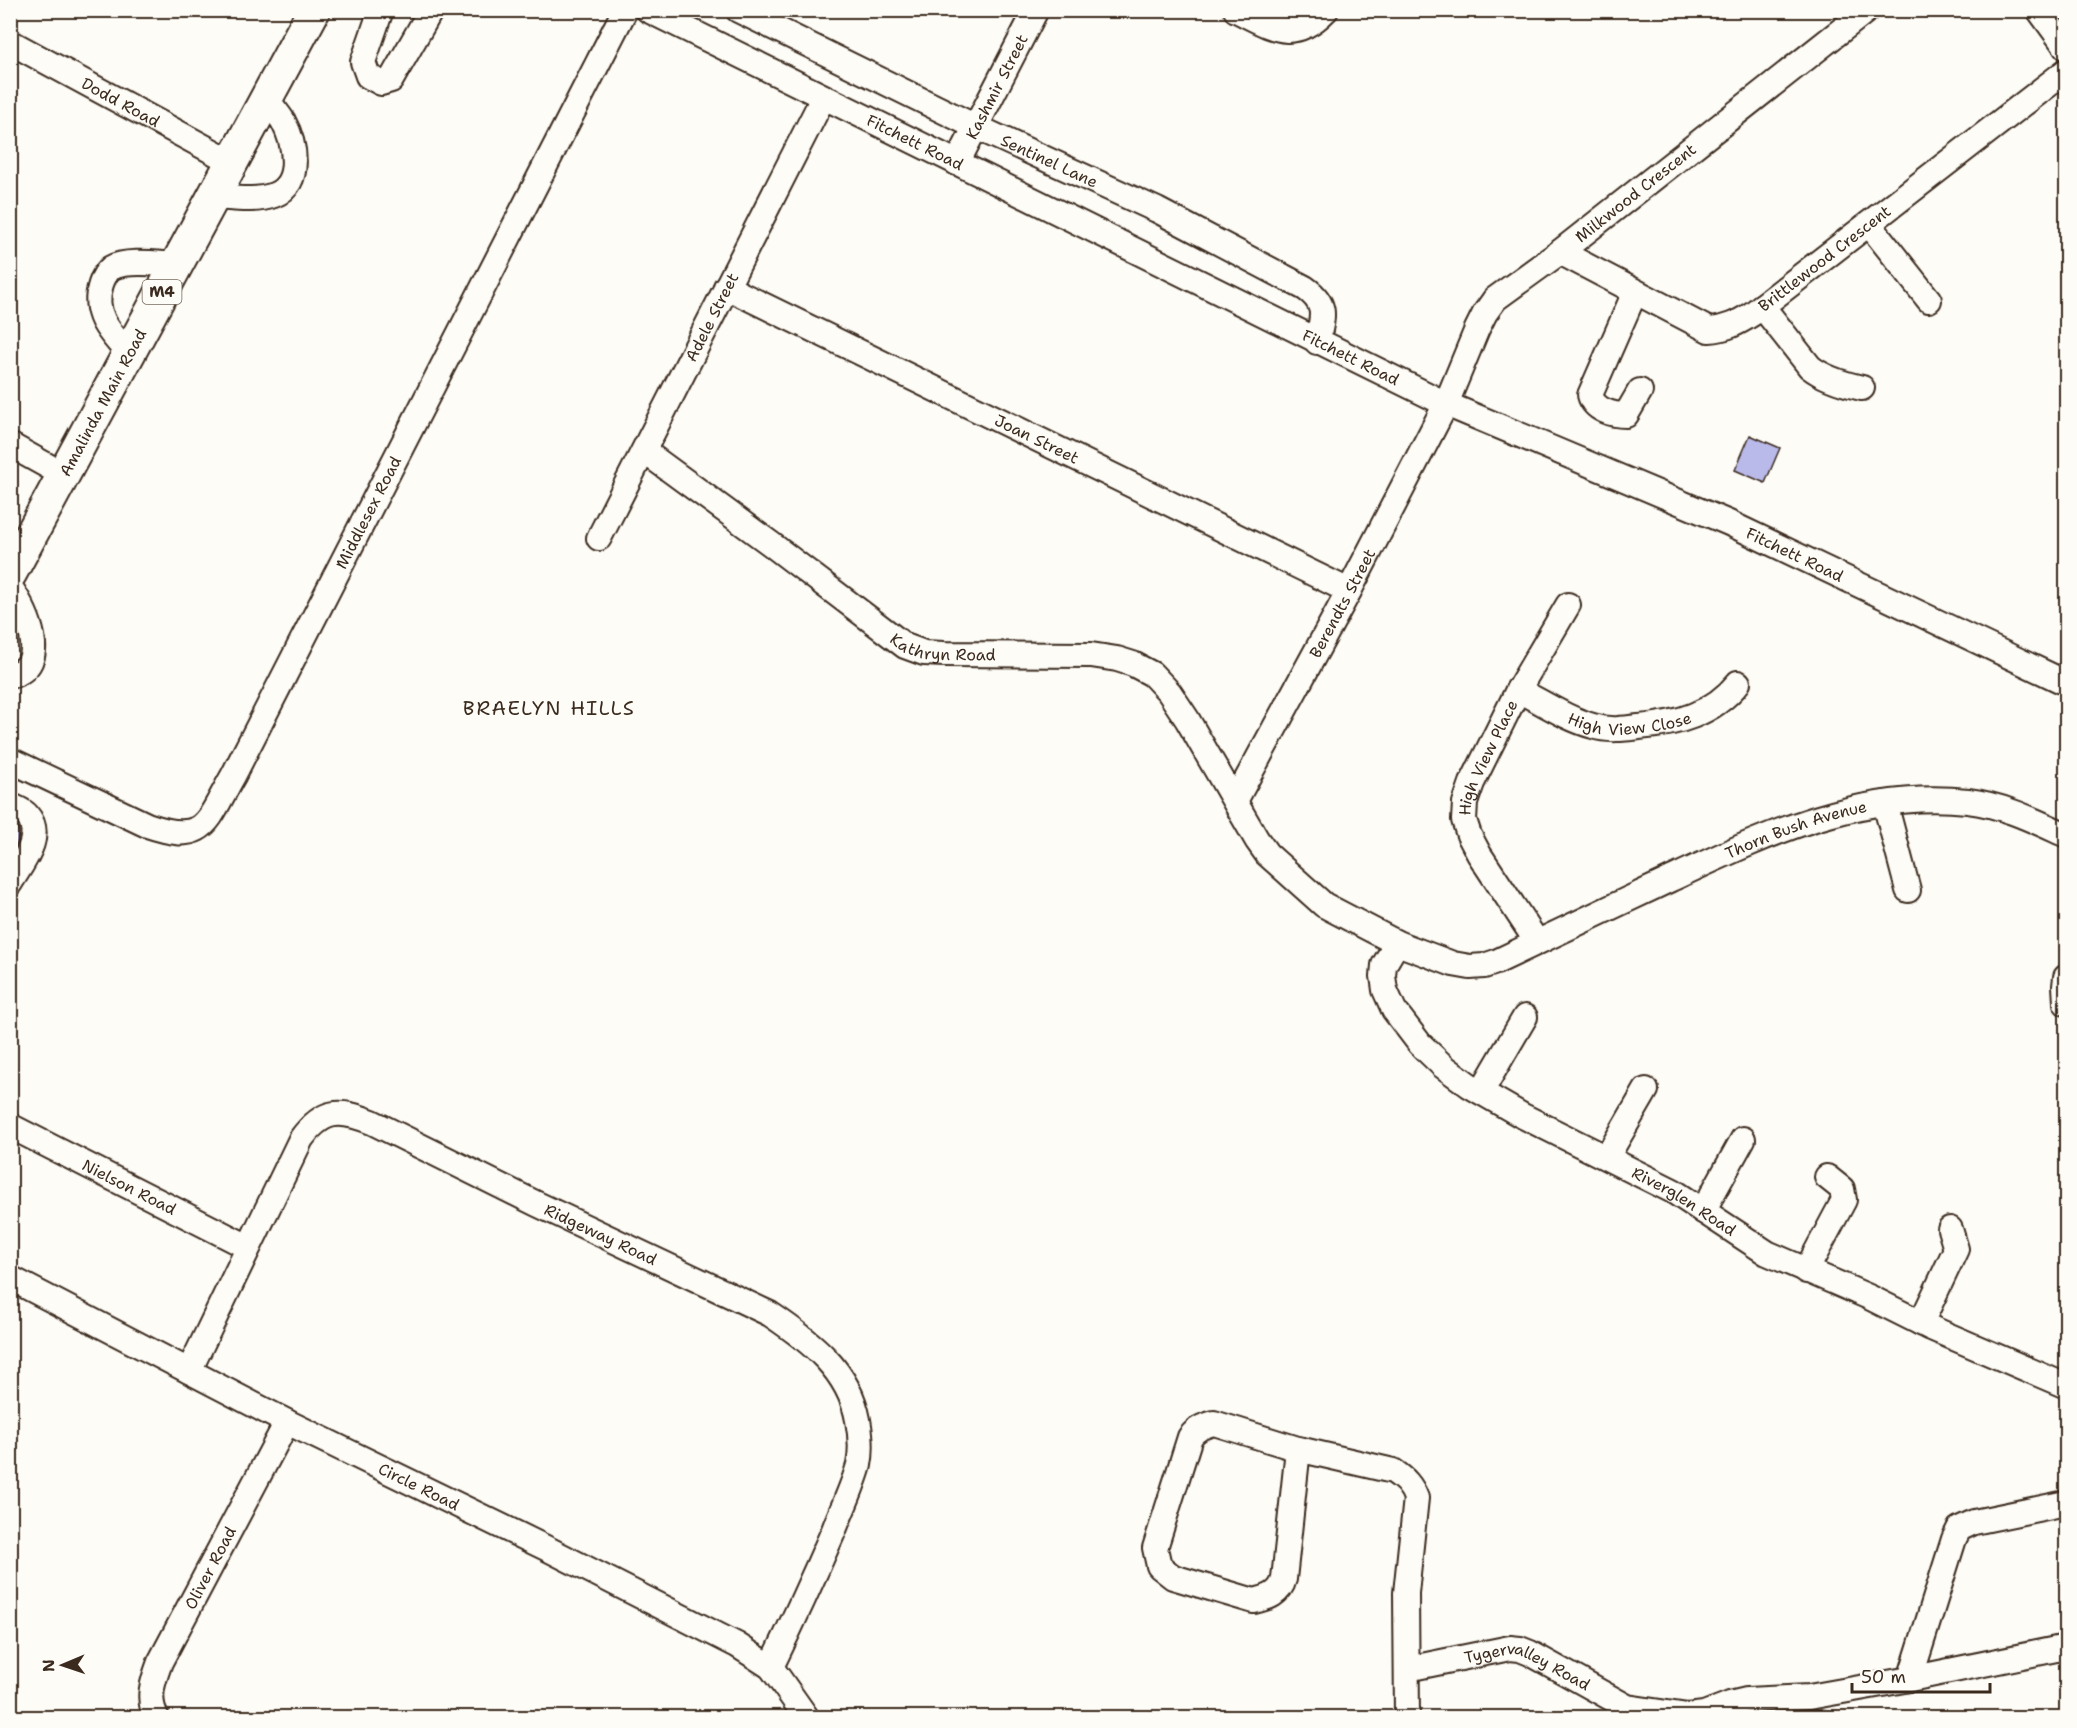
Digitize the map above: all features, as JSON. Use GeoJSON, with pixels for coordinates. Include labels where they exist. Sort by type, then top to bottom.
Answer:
{"type":"FeatureCollection","features":[{"type":"Feature","properties":{"kind":"main road","name":"Amalinda Main Road"},"geometry":{"type":"LineString","coordinates":[[10,574],[314,10]]}},
{"type":"Feature","properties":{"kind":"street"},"geometry":{"type":"LineString","coordinates":[[381,10],[363,62],[368,76],[381,83],[391,81],[431,10]]}},
{"type":"Feature","properties":{"kind":"street","name":"Middlesex Road"},"geometry":{"type":"LineString","coordinates":[[10,760],[147,825],[166,831],[181,834],[196,831],[208,819],[233,776],[625,10]]}},
{"type":"Feature","properties":{"kind":"street","name":"Fitchett Road"},"geometry":{"type":"LineString","coordinates":[[648,10],[1446,404],[1729,523],[2067,683]]}},
{"type":"Feature","properties":{"kind":"street","name":"Sentinel Lane"},"geometry":{"type":"LineString","coordinates":[[738,10],[976,127],[1157,210],[1305,288],[1316,296],[1322,308],[1322,321],[1317,342]]}},
{"type":"Feature","properties":{"kind":"street","name":"Kashmir Street"},"geometry":{"type":"LineString","coordinates":[[957,163],[1036,10]]}},
{"type":"Feature","properties":{"kind":"street"},"geometry":{"type":"LineString","coordinates":[[1236,10],[1281,30],[1294,31],[1307,27],[1326,10]]}},
{"type":"Feature","properties":{"kind":"street","name":"Milkwood Crescent"},"geometry":{"type":"LineString","coordinates":[[1446,404],[1477,329],[1495,300],[1560,252],[1867,10]]}},
{"type":"Feature","properties":{"kind":"street"},"geometry":{"type":"LineString","coordinates":[[2039,10],[2067,47]]}},
{"type":"Feature","properties":{"kind":"street","name":"Dodd Road"},"geometry":{"type":"LineString","coordinates":[[10,42],[232,162]]}},
{"type":"Feature","properties":{"kind":"street","name":"Brittlewood Crescent"},"geometry":{"type":"LineString","coordinates":[[1560,252],[1709,330],[1723,329],[1737,324],[1762,306],[2067,71]]}},
{"type":"Feature","properties":{"kind":"street","name":"Adele Street"},"geometry":{"type":"LineString","coordinates":[[599,538],[823,98]]}},
{"type":"Feature","properties":{"kind":"street"},"geometry":{"type":"LineString","coordinates":[[213,197],[264,198],[285,189],[291,181],[294,161],[291,140],[285,124],[266,99]]}},
{"type":"Feature","properties":{"kind":"street"},"geometry":{"type":"LineString","coordinates":[[1869,224],[1929,300]]}},
{"type":"Feature","properties":{"kind":"street"},"geometry":{"type":"LineString","coordinates":[[129,354],[108,330],[99,312],[99,290],[106,273],[122,265],[177,265]]}},
{"type":"Feature","properties":{"kind":"street","name":"Joan Street"},"geometry":{"type":"LineString","coordinates":[[726,287],[1349,591]]}},
{"type":"Feature","properties":{"kind":"street"},"geometry":{"type":"LineString","coordinates":[[1635,292],[1590,395],[1591,400],[1607,412],[1626,415],[1640,391]]}},
{"type":"Feature","properties":{"kind":"street"},"geometry":{"type":"LineString","coordinates":[[1762,306],[1816,372],[1844,384],[1862,388]]}},
{"type":"Feature","properties":{"kind":"street"},"geometry":{"type":"LineString","coordinates":[[1572,396],[1593,360],[1602,351],[1610,348]]}},
{"type":"Feature","properties":{"kind":"street","name":"Berendts Street"},"geometry":{"type":"LineString","coordinates":[[1235,801],[1349,591],[1446,404]]}},
{"type":"Feature","properties":{"kind":"street"},"geometry":{"type":"LineString","coordinates":[[10,445],[64,475]]}},
{"type":"Feature","properties":{"kind":"street","name":"Kathryn Road"},"geometry":{"type":"LineString","coordinates":[[644,451],[905,646],[924,653],[1090,656],[1117,659],[1152,674],[1169,692],[1187,719],[1267,854],[1324,905],[1397,943]]}},
{"type":"Feature","properties":{"kind":"street"},"geometry":{"type":"LineString","coordinates":[[10,587],[24,611],[34,639],[34,649],[27,667],[21,673],[10,676]]}},
{"type":"Feature","properties":{"kind":"street","name":"High View Place"},"geometry":{"type":"LineString","coordinates":[[1538,942],[1468,835],[1464,820],[1465,803],[1472,783],[1518,690],[1568,605]]}},
{"type":"Feature","properties":{"kind":"street","name":"High View Close"},"geometry":{"type":"LineString","coordinates":[[1518,690],[1577,721],[1594,727],[1622,729],[1657,726],[1698,714],[1728,696],[1738,683]]}},
{"type":"Feature","properties":{"kind":"street","name":"Thorn Bush Avenue"},"geometry":{"type":"LineString","coordinates":[[1397,943],[1453,964],[1470,967],[1484,966],[1721,855],[1808,820],[1885,803],[1933,799],[1968,801],[2015,812],[2067,835]]}},
{"type":"Feature","properties":{"kind":"street"},"geometry":{"type":"LineString","coordinates":[[1885,803],[1908,890]]}},
{"type":"Feature","properties":{"kind":"street"},"geometry":{"type":"LineString","coordinates":[[10,805],[26,814],[34,829],[31,847],[10,883]]}},
{"type":"Feature","properties":{"kind":"street","name":"Riverglen Road"},"geometry":{"type":"LineString","coordinates":[[1397,943],[1384,965],[1383,976],[1385,990],[1394,1010],[1420,1044],[1443,1066],[1481,1092],[1521,1115],[1672,1191],[1767,1253],[2067,1386]]}},
{"type":"Feature","properties":{"kind":"street"},"geometry":{"type":"LineString","coordinates":[[2067,977],[2065,987],[2067,1003]]}},
{"type":"Feature","properties":{"kind":"street"},"geometry":{"type":"LineString","coordinates":[[1481,1092],[1525,1017]]}},
{"type":"Feature","properties":{"kind":"street"},"geometry":{"type":"LineString","coordinates":[[1607,1157],[1646,1090]]}},
{"type":"Feature","properties":{"kind":"street","name":"Ridgeway Road"},"geometry":{"type":"LineString","coordinates":[[189,1371],[301,1139],[311,1126],[331,1114],[354,1115],[770,1314],[803,1336],[827,1358],[843,1380],[856,1407],[862,1445],[850,1490],[815,1576],[771,1667]]}},
{"type":"Feature","properties":{"kind":"street","name":"Nielson Road"},"geometry":{"type":"LineString","coordinates":[[10,1126],[248,1247]]}},
{"type":"Feature","properties":{"kind":"street"},"geometry":{"type":"LineString","coordinates":[[1704,1210],[1743,1139]]}},
{"type":"Feature","properties":{"kind":"street"},"geometry":{"type":"LineString","coordinates":[[1806,1271],[1844,1200],[1842,1189],[1827,1177]]}},
{"type":"Feature","properties":{"kind":"street"},"geometry":{"type":"LineString","coordinates":[[1921,1323],[1956,1249],[1950,1229]]}},
{"type":"Feature","properties":{"kind":"street","name":"Circle Road"},"geometry":{"type":"LineString","coordinates":[[10,1278],[287,1422],[691,1620],[737,1645],[771,1667],[807,1718]]}},
{"type":"Feature","properties":{"kind":"street","name":"Oliver Road"},"geometry":{"type":"LineString","coordinates":[[157,1718],[152,1708],[151,1695],[153,1680],[160,1662],[287,1422]]}},
{"type":"Feature","properties":{"kind":"street"},"geometry":{"type":"LineString","coordinates":[[1298,1449],[1284,1579],[1278,1591],[1267,1598],[1254,1600],[1173,1576],[1159,1566],[1155,1548],[1190,1437],[1195,1430],[1214,1423],[1298,1449],[1393,1471],[1411,1486],[1417,1508],[1406,1593],[1407,1718]]}},
{"type":"Feature","properties":{"kind":"street"},"geometry":{"type":"LineString","coordinates":[[1910,1679],[1959,1529],[1974,1521],[2067,1503]]}},
{"type":"Feature","properties":{"kind":"street","name":"Tygervalley Road"},"geometry":{"type":"LineString","coordinates":[[1407,1669],[1510,1648],[1520,1649],[1627,1707],[1688,1716],[1704,1714],[1747,1700],[1809,1697],[2067,1647]]}},
{"type":"Feature","properties":{"kind":"building"},"geometry":{"type":"Polygon","coordinates":[[[1750,435],[1780,448],[1765,483],[1735,470],[1750,435]]]}},
{"type":"Feature","properties":{"kind":"building"},"geometry":{"type":"Polygon","coordinates":[[[10,823],[17,826],[19,832],[17,844],[10,855],[10,823]]]}},
{"type":"Feature","properties":{"kind":"district","name":"BRAELYN HILLS"},"geometry":{"type":"Point","coordinates":[549,708]}}]}
